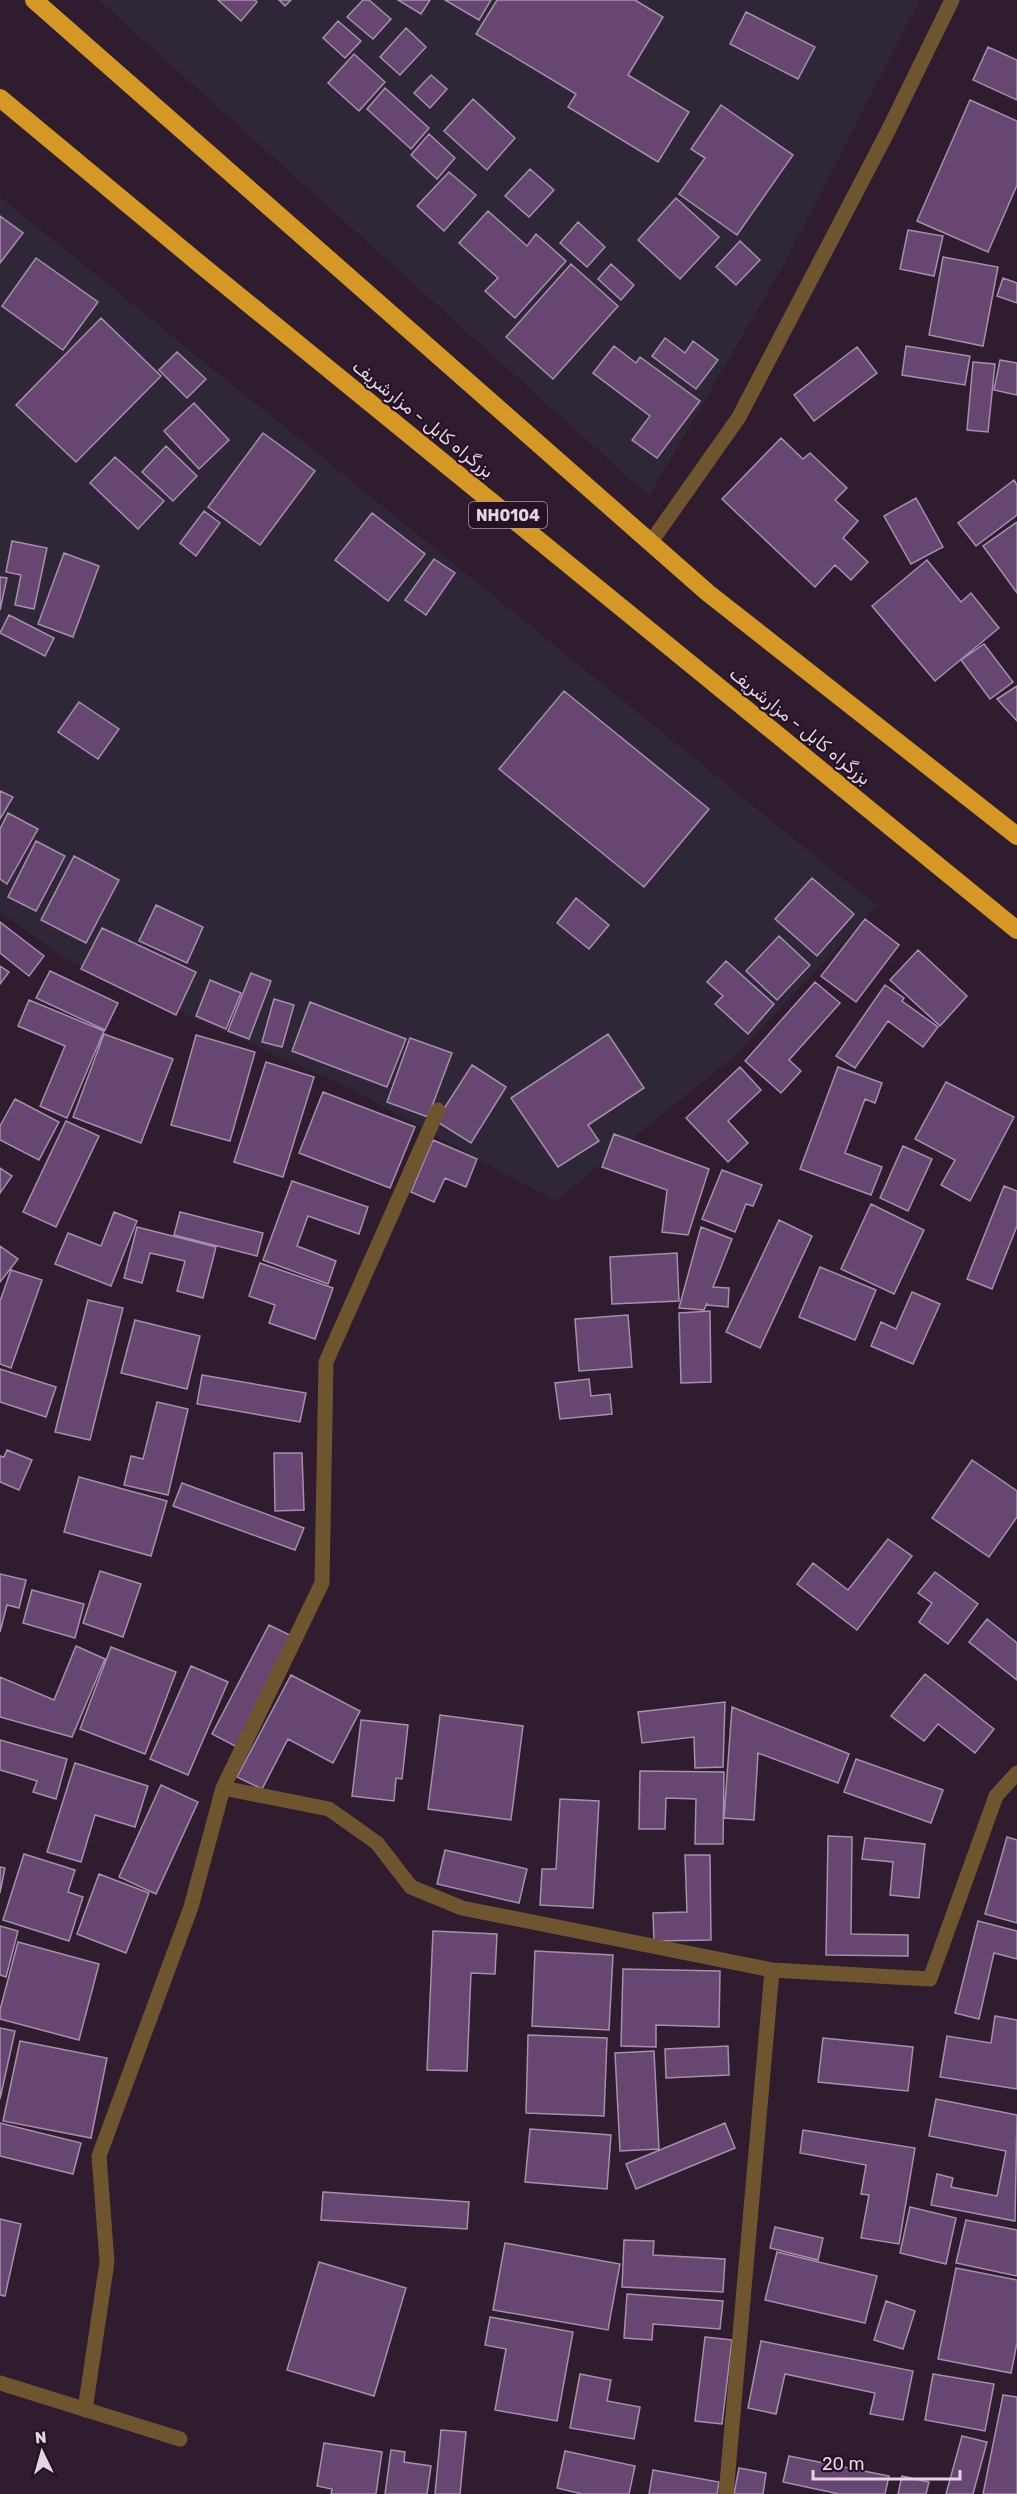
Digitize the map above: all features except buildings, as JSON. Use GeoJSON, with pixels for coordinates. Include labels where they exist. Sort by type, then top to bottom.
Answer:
{"type":"FeatureCollection","features":[{"type":"Feature","properties":{"kind":"highway"},"geometry":{"type":"LineString","coordinates":[[34,0],[708,593],[1017,836]]}},
{"type":"Feature","properties":{"kind":"highway","name":"بزرگراه کابل - مزارشریف"},"geometry":{"type":"LineString","coordinates":[[0,98],[201,265],[1017,930]]}},
{"type":"Feature","properties":{"kind":"street"},"geometry":{"type":"LineString","coordinates":[[651,542],[739,417],[887,133],[952,0]]}},
{"type":"Feature","properties":{"kind":"street"},"geometry":{"type":"LineString","coordinates":[[85,2409],[107,2262],[99,2156],[191,1907],[223,1788],[322,1583],[326,1362],[438,1110]]}},
{"type":"Feature","properties":{"kind":"street"},"geometry":{"type":"LineString","coordinates":[[223,1788],[329,1809],[377,1843],[411,1887],[462,1908],[772,1970],[930,1979],[996,1796],[1017,1773]]}},
{"type":"Feature","properties":{"kind":"street"},"geometry":{"type":"LineString","coordinates":[[726,2494],[772,1970]]}},
{"type":"Feature","properties":{"kind":"street"},"geometry":{"type":"LineString","coordinates":[[0,2383],[180,2439]]}},
{"type":"Feature","properties":{"kind":"shaded area"},"geometry":{"type":"Polygon","coordinates":[[[99,0],[920,0],[783,266],[649,496],[99,0]]]}},
{"type":"Feature","properties":{"kind":"shaded area"},"geometry":{"type":"Polygon","coordinates":[[[0,197],[877,906],[737,1054],[555,1201],[352,1089],[72,963],[0,912],[0,197]]]}}]}
